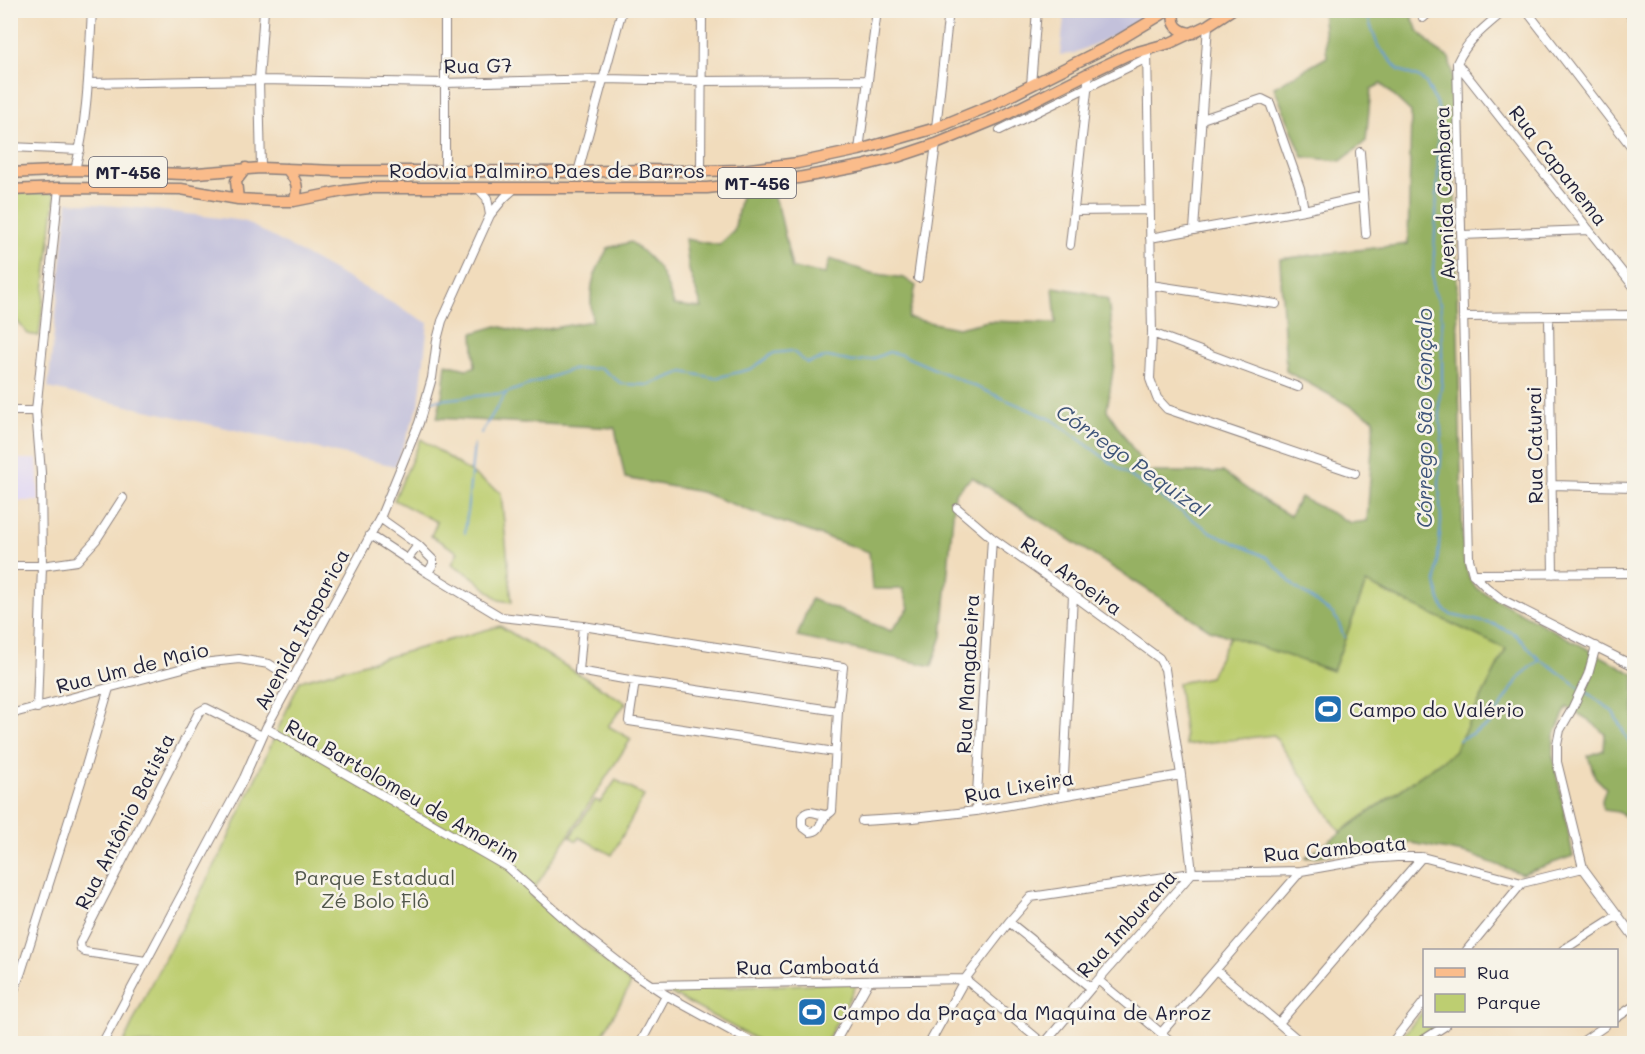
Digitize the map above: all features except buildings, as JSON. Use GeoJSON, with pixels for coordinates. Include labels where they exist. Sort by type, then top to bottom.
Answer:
{"type":"FeatureCollection","features":[{"type":"Feature","properties":{"kind":"main road","name":"Rodovia Palmiro Paes de Barros"},"geometry":{"type":"LineString","coordinates":[[10,173],[75,170],[184,174],[246,168],[578,172],[701,171],[742,170],[786,164],[859,150],[936,128],[992,105],[1109,46],[1170,10]]}},
{"type":"Feature","properties":{"kind":"main road"},"geometry":{"type":"LineString","coordinates":[[1175,10],[1174,23],[1184,32],[1193,33]]}},
{"type":"Feature","properties":{"kind":"main road","name":"Rodovia Palmiro Paes de Barros"},"geometry":{"type":"LineString","coordinates":[[10,190],[181,189],[256,201],[294,201],[344,191],[369,189],[707,189],[744,185],[862,166],[936,144],[999,118],[1127,55],[1147,54],[1193,33],[1227,12]]}},
{"type":"Feature","properties":{"kind":"main road"},"geometry":{"type":"LineString","coordinates":[[238,199],[236,181],[246,168]]}},
{"type":"Feature","properties":{"kind":"main road"},"geometry":{"type":"LineString","coordinates":[[287,169],[295,178],[297,185],[294,201]]}},
{"type":"Feature","properties":{"kind":"street"},"geometry":{"type":"LineString","coordinates":[[75,170],[80,152],[88,83],[92,10]]}},
{"type":"Feature","properties":{"kind":"street"},"geometry":{"type":"LineString","coordinates":[[261,168],[259,80],[264,10]]}},
{"type":"Feature","properties":{"kind":"street"},"geometry":{"type":"LineString","coordinates":[[445,10],[445,171]]}},
{"type":"Feature","properties":{"kind":"street"},"geometry":{"type":"LineString","coordinates":[[578,172],[622,10]]}},
{"type":"Feature","properties":{"kind":"street"},"geometry":{"type":"LineString","coordinates":[[701,171],[702,10]]}},
{"type":"Feature","properties":{"kind":"street"},"geometry":{"type":"LineString","coordinates":[[859,150],[877,10]]}},
{"type":"Feature","properties":{"kind":"street"},"geometry":{"type":"LineString","coordinates":[[936,128],[949,10]]}},
{"type":"Feature","properties":{"kind":"street"},"geometry":{"type":"LineString","coordinates":[[1031,85],[1037,10]]}},
{"type":"Feature","properties":{"kind":"street"},"geometry":{"type":"LineString","coordinates":[[1423,18],[1432,10]]}},
{"type":"Feature","properties":{"kind":"street"},"geometry":{"type":"LineString","coordinates":[[1457,63],[1463,49],[1472,38],[1505,10]]}},
{"type":"Feature","properties":{"kind":"street"},"geometry":{"type":"LineString","coordinates":[[1526,10],[1635,150]]}},
{"type":"Feature","properties":{"kind":"street"},"geometry":{"type":"LineString","coordinates":[[1627,10],[1635,20]]}},
{"type":"Feature","properties":{"kind":"street"},"geometry":{"type":"LineString","coordinates":[[1194,230],[1208,25]]}},
{"type":"Feature","properties":{"kind":"street"},"geometry":{"type":"LineString","coordinates":[[1000,130],[1087,88],[1147,54],[1152,333],[1150,379],[1157,398],[1167,409],[1355,473]]}},
{"type":"Feature","properties":{"kind":"street","name":"Rua Capanema"},"geometry":{"type":"LineString","coordinates":[[1457,63],[1633,282]]}},
{"type":"Feature","properties":{"kind":"street","name":"Avenida Cambara"},"geometry":{"type":"LineString","coordinates":[[1457,63],[1469,559],[1473,574]]}},
{"type":"Feature","properties":{"kind":"street"},"geometry":{"type":"LineString","coordinates":[[1070,245],[1089,73]]}},
{"type":"Feature","properties":{"kind":"street","name":"Rua G7"},"geometry":{"type":"LineString","coordinates":[[88,83],[259,80],[446,83],[604,79],[868,80]]}},
{"type":"Feature","properties":{"kind":"street"},"geometry":{"type":"LineString","coordinates":[[1203,119],[1262,99],[1270,103],[1300,188],[1304,210]]}},
{"type":"Feature","properties":{"kind":"street"},"geometry":{"type":"LineString","coordinates":[[918,278],[936,144]]}},
{"type":"Feature","properties":{"kind":"street"},"geometry":{"type":"LineString","coordinates":[[10,147],[80,152]]}},
{"type":"Feature","properties":{"kind":"street"},"geometry":{"type":"LineString","coordinates":[[80,152],[91,171]]}},
{"type":"Feature","properties":{"kind":"street"},"geometry":{"type":"LineString","coordinates":[[1360,152],[1366,234]]}},
{"type":"Feature","properties":{"kind":"street"},"geometry":{"type":"LineString","coordinates":[[37,708],[42,566],[41,473],[36,411],[59,188]]}},
{"type":"Feature","properties":{"kind":"street"},"geometry":{"type":"LineString","coordinates":[[478,188],[487,198],[490,215]]}},
{"type":"Feature","properties":{"kind":"street","name":"Avenida Itaparica"},"geometry":{"type":"LineString","coordinates":[[102,1044],[244,778],[264,732],[380,518],[419,423],[432,378],[442,321],[490,215],[515,188]]}},
{"type":"Feature","properties":{"kind":"street"},"geometry":{"type":"LineString","coordinates":[[1150,238],[1362,197]]}},
{"type":"Feature","properties":{"kind":"street"},"geometry":{"type":"LineString","coordinates":[[1074,211],[1149,210]]}},
{"type":"Feature","properties":{"kind":"street"},"geometry":{"type":"LineString","coordinates":[[1462,235],[1589,230]]}},
{"type":"Feature","properties":{"kind":"street"},"geometry":{"type":"LineString","coordinates":[[1151,285],[1276,304]]}},
{"type":"Feature","properties":{"kind":"street"},"geometry":{"type":"LineString","coordinates":[[1464,317],[1634,315],[1634,487],[1551,485]]}},
{"type":"Feature","properties":{"kind":"street","name":"Rua Caturai"},"geometry":{"type":"LineString","coordinates":[[1549,317],[1553,574]]}},
{"type":"Feature","properties":{"kind":"street"},"geometry":{"type":"LineString","coordinates":[[1152,333],[1298,387]]}},
{"type":"Feature","properties":{"kind":"street"},"geometry":{"type":"LineString","coordinates":[[10,411],[36,411]]}},
{"type":"Feature","properties":{"kind":"street"},"geometry":{"type":"LineString","coordinates":[[10,566],[42,566],[77,561],[96,540],[123,498]]}},
{"type":"Feature","properties":{"kind":"street","name":"Rua Aroeira"},"geometry":{"type":"LineString","coordinates":[[957,508],[992,538],[1159,658],[1165,669]]}},
{"type":"Feature","properties":{"kind":"street"},"geometry":{"type":"LineString","coordinates":[[380,518],[418,544],[433,561],[434,564],[428,573]]}},
{"type":"Feature","properties":{"kind":"street"},"geometry":{"type":"LineString","coordinates":[[370,535],[501,617],[584,626],[843,667],[832,808],[827,815]]}},
{"type":"Feature","properties":{"kind":"street","name":"Rua Mangabeira"},"geometry":{"type":"LineString","coordinates":[[976,811],[992,538]]}},
{"type":"Feature","properties":{"kind":"street"},"geometry":{"type":"LineString","coordinates":[[407,560],[418,544]]}},
{"type":"Feature","properties":{"kind":"street"},"geometry":{"type":"LineString","coordinates":[[1473,574],[1632,574]]}},
{"type":"Feature","properties":{"kind":"street"},"geometry":{"type":"LineString","coordinates":[[1473,574],[1501,599],[1635,666]]}},
{"type":"Feature","properties":{"kind":"street"},"geometry":{"type":"LineString","coordinates":[[1063,795],[1073,595]]}},
{"type":"Feature","properties":{"kind":"street"},"geometry":{"type":"LineString","coordinates":[[584,626],[579,671],[838,711]]}},
{"type":"Feature","properties":{"kind":"street"},"geometry":{"type":"LineString","coordinates":[[1596,646],[1588,675],[1572,711],[1560,730],[1557,762],[1583,868],[1635,937]]}},
{"type":"Feature","properties":{"kind":"street","name":"Rua Um de Maio"},"geometry":{"type":"LineString","coordinates":[[10,714],[202,663],[238,659],[269,664],[293,679]]}},
{"type":"Feature","properties":{"kind":"street","name":"Rua Imburana"},"geometry":{"type":"LineString","coordinates":[[1044,1044],[1192,873],[1181,775],[1165,669]]}},
{"type":"Feature","properties":{"kind":"street"},"geometry":{"type":"LineString","coordinates":[[635,681],[629,722],[836,752]]}},
{"type":"Feature","properties":{"kind":"street"},"geometry":{"type":"LineString","coordinates":[[10,1001],[43,903],[109,688]]}},
{"type":"Feature","properties":{"kind":"street","name":"Rua Antônio Batista"},"geometry":{"type":"LineString","coordinates":[[146,961],[85,952],[81,949],[80,943],[199,712],[206,708],[264,732]]}},
{"type":"Feature","properties":{"kind":"street","name":"Rua Bartolomeu de Amorim"},"geometry":{"type":"LineString","coordinates":[[264,732],[507,867],[576,929],[651,985],[741,1040],[756,1044]]}},
{"type":"Feature","properties":{"kind":"street","name":"Rua Lixeira"},"geometry":{"type":"LineString","coordinates":[[862,821],[976,811],[1181,775]]}},
{"type":"Feature","properties":{"kind":"street"},"geometry":{"type":"LineString","coordinates":[[1279,1023],[1422,857]]}},
{"type":"Feature","properties":{"kind":"street","name":"Rua Camboata"},"geometry":{"type":"LineString","coordinates":[[929,1044],[965,979],[1031,897],[1192,873],[1300,871],[1369,860],[1422,857],[1522,883],[1583,868]]}},
{"type":"Feature","properties":{"kind":"street"},"geometry":{"type":"LineString","coordinates":[[1161,1033],[1300,871]]}},
{"type":"Feature","properties":{"kind":"street"},"geometry":{"type":"LineString","coordinates":[[1469,949],[1522,883]]}},
{"type":"Feature","properties":{"kind":"street"},"geometry":{"type":"LineString","coordinates":[[1566,949],[1618,915]]}},
{"type":"Feature","properties":{"kind":"street"},"geometry":{"type":"LineString","coordinates":[[1009,922],[1091,988]]}},
{"type":"Feature","properties":{"kind":"street"},"geometry":{"type":"LineString","coordinates":[[1216,969],[1304,1044]]}},
{"type":"Feature","properties":{"kind":"street"},"geometry":{"type":"LineString","coordinates":[[965,979],[1044,1044]]}},
{"type":"Feature","properties":{"kind":"street","name":"Rua Camboatá"},"geometry":{"type":"LineString","coordinates":[[651,985],[965,979]]}},
{"type":"Feature","properties":{"kind":"street"},"geometry":{"type":"LineString","coordinates":[[1098,980],[1174,1044]]}},
{"type":"Feature","properties":{"kind":"street"},"geometry":{"type":"LineString","coordinates":[[834,1044],[869,981]]}},
{"type":"Feature","properties":{"kind":"street"},"geometry":{"type":"LineString","coordinates":[[639,1044],[666,995]]}},
{"type":"Feature","properties":{"kind":"street"},"geometry":{"type":"LineString","coordinates":[[1391,1044],[1423,1004]]}},
{"type":"Feature","properties":{"kind":"street"},"geometry":{"type":"LineString","coordinates":[[1618,1017],[1635,1006]]}},
{"type":"Feature","properties":{"kind":"street"},"geometry":{"type":"LineString","coordinates":[[1417,1044],[1443,1027]]}},
{"type":"Feature","properties":{"kind":"street"},"geometry":{"type":"LineString","coordinates":[[1578,1044],[1604,1027]]}},
{"type":"Feature","properties":{"kind":"shaded area"},"geometry":{"type":"Polygon","coordinates":[[[1065,10],[1152,11],[1117,34],[1072,54],[1060,55],[1065,10]]]}},
{"type":"Feature","properties":{"kind":"shaded area"},"geometry":{"type":"Polygon","coordinates":[[[68,202],[244,221],[428,323],[419,405],[395,466],[48,388],[68,202]]]}},
{"type":"Feature","properties":{"kind":"shaded area"},"geometry":{"type":"Polygon","coordinates":[[[10,459],[37,459],[39,501],[11,501],[10,459]]]}},
{"type":"Feature","properties":{"kind":"green space"},"geometry":{"type":"Polygon","coordinates":[[[1322,11],[1410,11],[1417,29],[1435,49],[1449,58],[1452,71],[1463,557],[1469,578],[1477,589],[1634,674],[1634,829],[1633,821],[1618,812],[1603,810],[1602,800],[1606,788],[1595,777],[1588,756],[1604,750],[1605,734],[1589,720],[1567,707],[1554,736],[1553,756],[1573,856],[1522,874],[1468,854],[1412,843],[1305,858],[1454,752],[1506,649],[1366,583],[1333,671],[1210,630],[972,477],[955,493],[942,636],[932,666],[797,637],[811,599],[891,631],[909,608],[903,589],[872,589],[869,552],[701,492],[625,478],[615,428],[437,418],[446,364],[466,369],[475,367],[473,333],[497,326],[526,333],[592,321],[593,283],[608,248],[631,242],[659,269],[674,305],[702,308],[689,270],[685,239],[719,245],[734,231],[742,191],[770,189],[779,209],[792,268],[825,274],[830,259],[871,273],[904,278],[916,286],[908,318],[958,328],[988,321],[1056,323],[1053,287],[1089,293],[1108,300],[1115,357],[1107,410],[1148,472],[1223,472],[1290,516],[1300,497],[1351,523],[1367,521],[1374,419],[1286,371],[1280,259],[1408,244],[1411,112],[1381,84],[1371,89],[1366,141],[1341,161],[1303,157],[1274,87],[1327,57],[1322,11]]]}},
{"type":"Feature","properties":{"kind":"green space"},"geometry":{"type":"Polygon","coordinates":[[[11,192],[53,193],[55,197],[39,336],[28,334],[11,314],[11,192]]]}},
{"type":"Feature","properties":{"kind":"green space"},"geometry":{"type":"Polygon","coordinates":[[[421,439],[501,493],[512,602],[499,600],[473,577],[452,564],[458,552],[431,536],[437,522],[394,500],[421,439]]]}},
{"type":"Feature","properties":{"kind":"green space","name":"Campo do Valério"},"geometry":{"type":"Polygon","coordinates":[[[1366,583],[1506,649],[1454,752],[1340,832],[1274,735],[1186,745],[1178,683],[1210,677],[1230,636],[1333,671],[1366,583]]]}},
{"type":"Feature","properties":{"kind":"green space","name":"Parque Estadual Zé Bolo Flô"},"geometry":{"type":"Polygon","coordinates":[[[500,626],[626,703],[608,726],[631,739],[530,895],[631,984],[598,1043],[123,1044],[150,986],[222,852],[300,681],[500,626]]]}},
{"type":"Feature","properties":{"kind":"green space"},"geometry":{"type":"Polygon","coordinates":[[[616,780],[644,796],[612,855],[579,837],[577,841],[570,837],[595,800],[600,802],[616,780]]]}},
{"type":"Feature","properties":{"kind":"green space"},"geometry":{"type":"Polygon","coordinates":[[[858,982],[825,1044],[763,1043],[664,990],[858,982]]]}},
{"type":"Feature","properties":{"kind":"green space"},"geometry":{"type":"Polygon","coordinates":[[[1423,1011],[1423,1027],[1435,1027],[1409,1043],[1396,1044],[1423,1011]]]}},
{"type":"Feature","properties":{"kind":"waterway","name":"Córrego São Gonçalo"},"geometry":{"type":"LineString","coordinates":[[1365,10],[1378,46],[1399,70],[1420,78],[1426,83],[1438,107],[1438,173],[1433,289],[1440,304],[1442,321],[1442,382],[1439,401],[1442,445],[1439,484],[1441,521],[1436,582],[1439,597],[1444,609],[1451,615],[1493,624],[1515,634],[1540,660],[1580,688]]}},
{"type":"Feature","properties":{"kind":"waterway","name":"Córrego Pequizal"},"geometry":{"type":"LineString","coordinates":[[428,401],[506,393],[570,370],[601,368],[622,384],[648,385],[683,372],[715,378],[751,369],[774,353],[792,351],[807,363],[828,357],[853,362],[872,359],[889,352],[902,355],[1053,420],[1211,532],[1268,558],[1295,587],[1333,614],[1344,637]]}},
{"type":"Feature","properties":{"kind":"waterway","name":"Córrego Pequizal"},"geometry":{"type":"LineString","coordinates":[[481,433],[506,393]]}},
{"type":"Feature","properties":{"kind":"waterway","name":"Córrego Pequizal"},"geometry":{"type":"LineString","coordinates":[[465,533],[474,444]]}},
{"type":"Feature","properties":{"kind":"waterway","name":"Córrego Pequizal"},"geometry":{"type":"LineString","coordinates":[[1459,740],[1489,725],[1517,681],[1540,660]]}},
{"type":"Feature","properties":{"kind":"waterway","name":"Córrego São Gonçalo"},"geometry":{"type":"LineString","coordinates":[[1585,691],[1613,712],[1634,752]]}},
{"type":"Feature","properties":{"kind":"place","name":"Campo do Valério"},"geometry":{"type":"Point","coordinates":[1328,709]}},
{"type":"Feature","properties":{"kind":"place","name":"Campo da Praça da Maquina de Arroz"},"geometry":{"type":"Point","coordinates":[812,1012]}}]}
